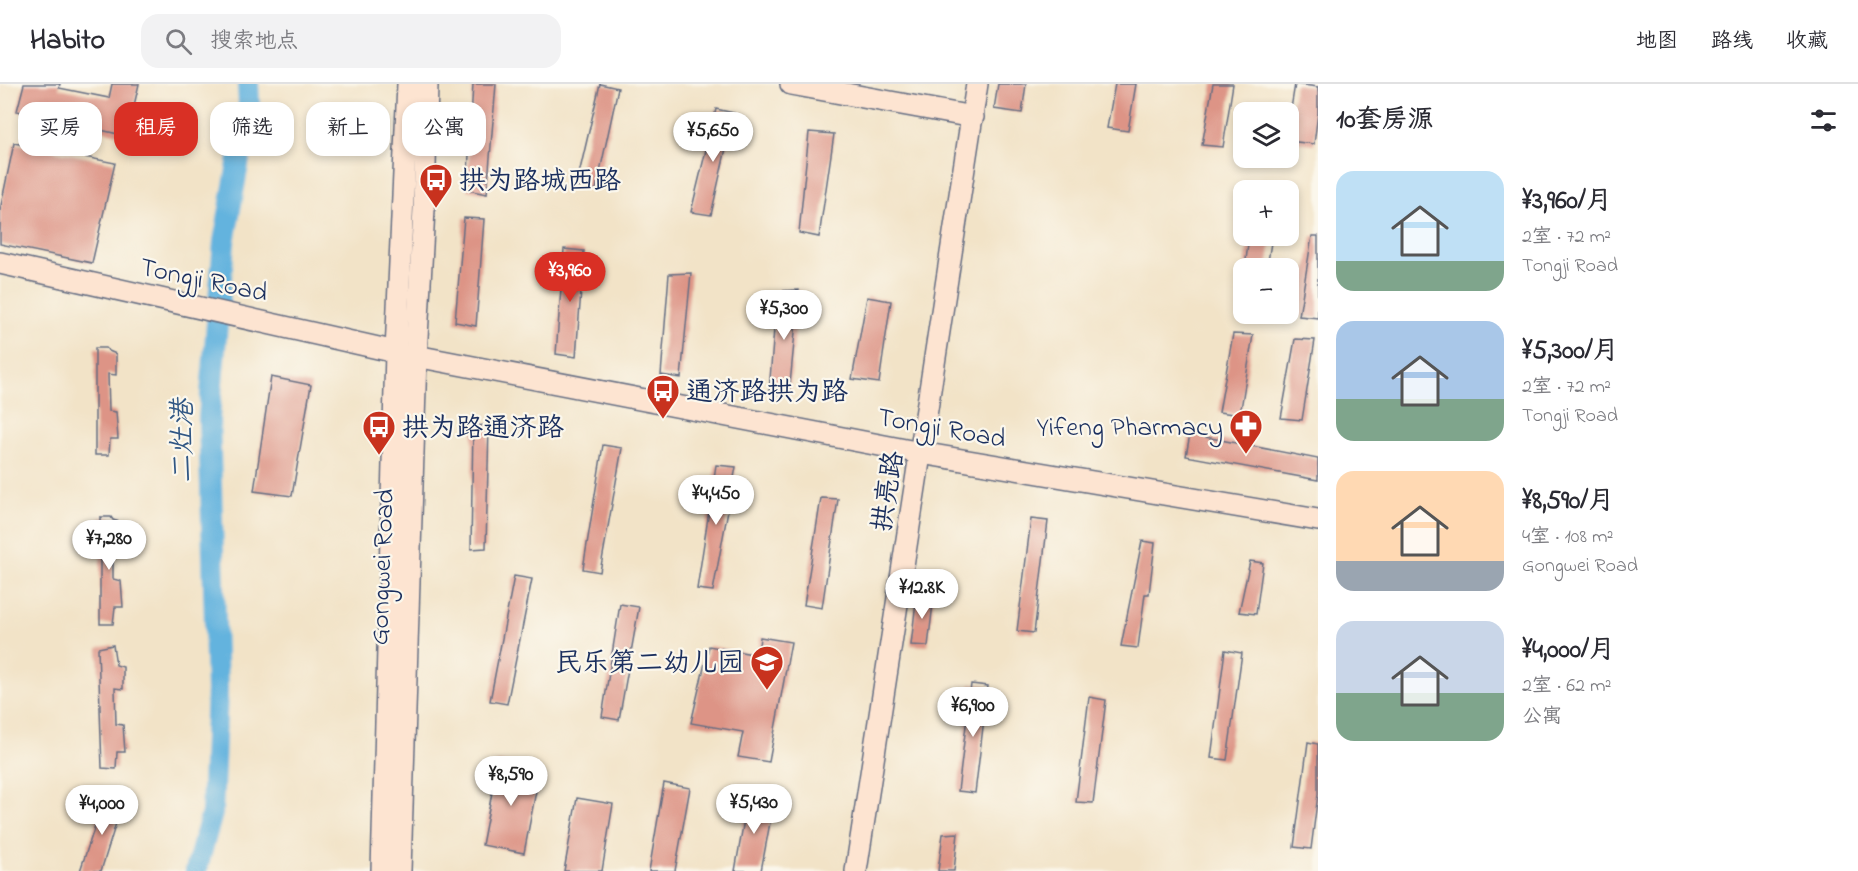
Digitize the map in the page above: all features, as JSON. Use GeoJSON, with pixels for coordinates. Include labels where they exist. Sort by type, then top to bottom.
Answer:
{"type":"FeatureCollection","features":[{"type":"Feature","properties":{"kind":"street","name":"Gongwei Road"},"geometry":{"type":"LineString","coordinates":[[400,871],[408,84]]}},
{"type":"Feature","properties":{"kind":"street","name":"Gongwei Road"},"geometry":{"type":"LineString","coordinates":[[382,871],[406,354],[424,209],[427,84]]}},
{"type":"Feature","properties":{"kind":"street"},"geometry":{"type":"LineString","coordinates":[[791,84],[973,117]]}},
{"type":"Feature","properties":{"kind":"street","name":"拱亮路"},"geometry":{"type":"LineString","coordinates":[[856,871],[977,84]]}},
{"type":"Feature","properties":{"kind":"street","name":"Tongji Road"},"geometry":{"type":"LineString","coordinates":[[0,263],[406,354],[921,453],[1318,520]]}},
{"type":"Feature","properties":{"kind":"building"},"geometry":{"type":"Polygon","coordinates":[[[24,84],[60,84],[59,88],[109,98],[112,84],[139,84],[135,102],[114,102],[114,133],[102,130],[102,102],[19,102],[24,84]]]}},
{"type":"Feature","properties":{"kind":"building"},"geometry":{"type":"Polygon","coordinates":[[[473,84],[496,84],[487,194],[467,190],[469,156],[486,156],[486,102],[472,102],[473,84]]]}},
{"type":"Feature","properties":{"kind":"building"},"geometry":{"type":"Polygon","coordinates":[[[600,84],[618,88],[596,190],[576,187],[600,84]]]}},
{"type":"Feature","properties":{"kind":"building"},"geometry":{"type":"Polygon","coordinates":[[[998,84],[1026,84],[1022,113],[994,109],[998,84]]]}},
{"type":"Feature","properties":{"kind":"building"},"geometry":{"type":"Polygon","coordinates":[[[1115,84],[1136,84],[1128,131],[1107,128],[1115,84]]]}},
{"type":"Feature","properties":{"kind":"building"},"geometry":{"type":"Polygon","coordinates":[[[1213,84],[1233,84],[1223,147],[1202,145],[1213,84]]]}},
{"type":"Feature","properties":{"kind":"building"},"geometry":{"type":"Polygon","coordinates":[[[1295,84],[1318,87],[1318,113],[1314,144],[1299,142],[1299,102],[1292,102],[1295,84]]]}},
{"type":"Feature","properties":{"kind":"building"},"geometry":{"type":"Polygon","coordinates":[[[716,109],[734,113],[711,215],[691,212],[716,109]]]}},
{"type":"Feature","properties":{"kind":"building"},"geometry":{"type":"Polygon","coordinates":[[[809,132],[834,134],[819,237],[799,233],[809,132]]]}},
{"type":"Feature","properties":{"kind":"building"},"geometry":{"type":"Polygon","coordinates":[[[14,143],[18,144],[18,156],[80,156],[115,163],[92,263],[0,244],[0,210],[14,143]]]}},
{"type":"Feature","properties":{"kind":"building"},"geometry":{"type":"Polygon","coordinates":[[[464,218],[484,219],[476,326],[455,322],[464,218]]]}},
{"type":"Feature","properties":{"kind":"building"},"geometry":{"type":"Polygon","coordinates":[[[1312,236],[1318,236],[1318,318],[1299,316],[1312,236]]]}},
{"type":"Feature","properties":{"kind":"building"},"geometry":{"type":"Polygon","coordinates":[[[1248,246],[1270,246],[1269,258],[1246,258],[1248,246]]]}},
{"type":"Feature","properties":{"kind":"building"},"geometry":{"type":"Polygon","coordinates":[[[564,249],[584,251],[576,357],[556,354],[564,249]]]}},
{"type":"Feature","properties":{"kind":"building"},"geometry":{"type":"Polygon","coordinates":[[[691,273],[681,378],[661,375],[669,274],[691,273]]]}},
{"type":"Feature","properties":{"kind":"building"},"geometry":{"type":"Polygon","coordinates":[[[799,290],[789,395],[769,392],[777,291],[799,290]]]}},
{"type":"Feature","properties":{"kind":"building"},"geometry":{"type":"Polygon","coordinates":[[[867,297],[891,301],[879,383],[852,379],[867,297]]]}},
{"type":"Feature","properties":{"kind":"building"},"geometry":{"type":"Polygon","coordinates":[[[1233,334],[1253,335],[1240,415],[1219,412],[1233,334]]]}},
{"type":"Feature","properties":{"kind":"building"},"geometry":{"type":"Polygon","coordinates":[[[1295,339],[1315,340],[1302,420],[1281,418],[1295,339]]]}},
{"type":"Feature","properties":{"kind":"building"},"geometry":{"type":"Polygon","coordinates":[[[95,348],[106,348],[116,354],[116,375],[108,374],[109,411],[116,412],[118,439],[110,439],[109,455],[95,455],[95,348]]]}},
{"type":"Feature","properties":{"kind":"building"},"geometry":{"type":"Polygon","coordinates":[[[271,377],[311,385],[292,496],[254,491],[271,377]]]}},
{"type":"Feature","properties":{"kind":"building"},"geometry":{"type":"Polygon","coordinates":[[[489,425],[486,548],[471,549],[473,426],[489,425]]]}},
{"type":"Feature","properties":{"kind":"building"},"geometry":{"type":"Polygon","coordinates":[[[1190,434],[1318,459],[1318,480],[1186,456],[1190,434]]]}},
{"type":"Feature","properties":{"kind":"building"},"geometry":{"type":"Polygon","coordinates":[[[603,445],[622,448],[600,572],[583,569],[603,445]]]}},
{"type":"Feature","properties":{"kind":"building"},"geometry":{"type":"Polygon","coordinates":[[[716,465],[736,467],[713,591],[697,589],[716,465]]]}},
{"type":"Feature","properties":{"kind":"building"},"geometry":{"type":"Polygon","coordinates":[[[821,498],[838,499],[822,608],[804,605],[821,498]]]}},
{"type":"Feature","properties":{"kind":"building"},"geometry":{"type":"Polygon","coordinates":[[[100,517],[111,517],[120,522],[120,544],[113,543],[113,579],[121,581],[123,607],[115,607],[113,624],[100,624],[100,517]]]}},
{"type":"Feature","properties":{"kind":"building"},"geometry":{"type":"Polygon","coordinates":[[[1031,519],[1048,521],[1034,633],[1017,631],[1031,519]]]}},
{"type":"Feature","properties":{"kind":"building"},"geometry":{"type":"Polygon","coordinates":[[[1142,541],[1155,543],[1149,594],[1145,594],[1138,648],[1121,646],[1142,541]]]}},
{"type":"Feature","properties":{"kind":"building"},"geometry":{"type":"Polygon","coordinates":[[[1250,561],[1263,563],[1256,614],[1239,612],[1250,561]]]}},
{"type":"Feature","properties":{"kind":"building"},"geometry":{"type":"Polygon","coordinates":[[[514,576],[532,579],[507,704],[490,701],[514,576]]]}},
{"type":"Feature","properties":{"kind":"building"},"geometry":{"type":"Polygon","coordinates":[[[917,593],[934,595],[928,646],[911,645],[917,593]]]}},
{"type":"Feature","properties":{"kind":"building"},"geometry":{"type":"Polygon","coordinates":[[[620,604],[639,607],[619,720],[602,717],[620,604]]]}},
{"type":"Feature","properties":{"kind":"building"},"geometry":{"type":"Polygon","coordinates":[[[760,637],[791,642],[769,762],[738,757],[743,732],[691,723],[709,646],[758,655],[760,637]]]}},
{"type":"Feature","properties":{"kind":"building"},"geometry":{"type":"Polygon","coordinates":[[[113,645],[116,665],[123,667],[123,689],[115,688],[116,724],[123,725],[125,752],[117,752],[116,769],[102,768],[98,648],[113,645]]]}},
{"type":"Feature","properties":{"kind":"building"},"geometry":{"type":"Polygon","coordinates":[[[1225,650],[1242,653],[1227,760],[1211,758],[1225,650]]]}},
{"type":"Feature","properties":{"kind":"building"},"geometry":{"type":"Polygon","coordinates":[[[971,684],[988,686],[975,793],[958,791],[971,684]]]}},
{"type":"Feature","properties":{"kind":"building"},"geometry":{"type":"Polygon","coordinates":[[[1089,697],[1106,700],[1093,803],[1076,802],[1089,697]]]}},
{"type":"Feature","properties":{"kind":"building"},"geometry":{"type":"Polygon","coordinates":[[[1308,742],[1318,744],[1318,794],[1311,849],[1294,847],[1308,742]]]}},
{"type":"Feature","properties":{"kind":"building"},"geometry":{"type":"Polygon","coordinates":[[[498,761],[540,770],[524,853],[482,845],[498,761]]]}},
{"type":"Feature","properties":{"kind":"building"},"geometry":{"type":"Polygon","coordinates":[[[664,783],[690,788],[675,871],[649,871],[664,783]]]}},
{"type":"Feature","properties":{"kind":"building"},"geometry":{"type":"Polygon","coordinates":[[[105,796],[122,804],[101,871],[80,871],[105,796]]]}},
{"type":"Feature","properties":{"kind":"building"},"geometry":{"type":"Polygon","coordinates":[[[748,797],[774,801],[761,871],[735,871],[748,797]]]}},
{"type":"Feature","properties":{"kind":"building"},"geometry":{"type":"Polygon","coordinates":[[[577,798],[613,804],[602,871],[564,871],[577,798]]]}},
{"type":"Feature","properties":{"kind":"building"},"geometry":{"type":"Polygon","coordinates":[[[958,833],[954,871],[938,871],[943,834],[958,833]]]}},
{"type":"Feature","properties":{"kind":"waterway","name":"二灶港"},"geometry":{"type":"LineString","coordinates":[[196,871],[212,813],[217,690],[209,418],[224,242],[249,103],[248,84]]}},
{"type":"Feature","properties":{"kind":"place","name":"拱为路城西路"},"geometry":{"type":"Point","coordinates":[436,209]}},
{"type":"Feature","properties":{"kind":"place","name":"通济路拱为路"},"geometry":{"type":"Point","coordinates":[663,420]}},
{"type":"Feature","properties":{"kind":"place","name":"Yifeng Pharmacy"},"geometry":{"type":"Point","coordinates":[1246,455]}},
{"type":"Feature","properties":{"kind":"place","name":"拱为路通济路"},"geometry":{"type":"Point","coordinates":[379,456]}},
{"type":"Feature","properties":{"kind":"place","name":"民乐第二幼儿园"},"geometry":{"type":"Point","coordinates":[767,691]}}]}
